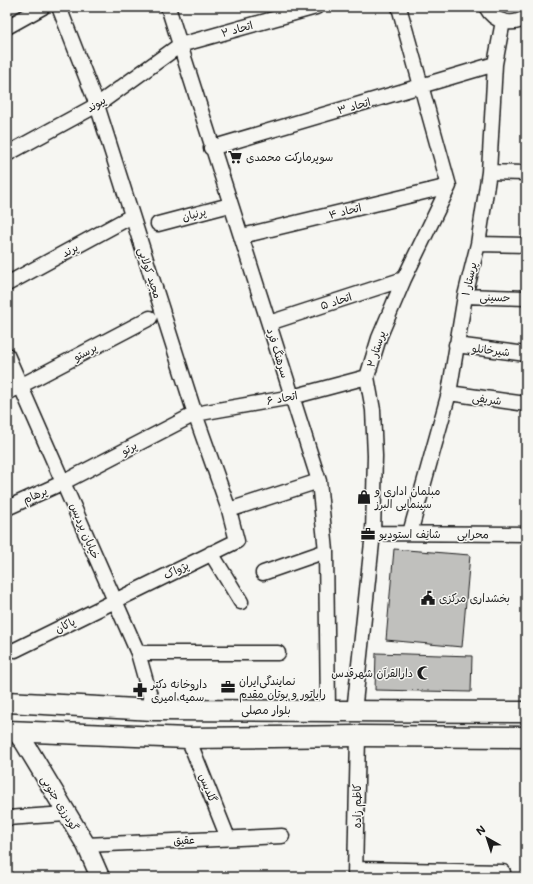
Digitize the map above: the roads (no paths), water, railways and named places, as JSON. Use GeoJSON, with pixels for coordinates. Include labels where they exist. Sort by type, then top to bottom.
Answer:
{"type":"FeatureCollection","features":[{"type":"Feature","properties":{"kind":"main road","name":"بلوار مصلی"},"geometry":{"type":"LineString","coordinates":[[7,702],[154,710],[526,712]]}},
{"type":"Feature","properties":{"kind":"main road"},"geometry":{"type":"LineString","coordinates":[[354,712],[358,736]]}},
{"type":"Feature","properties":{"kind":"main road"},"geometry":{"type":"LineString","coordinates":[[10,726],[188,738],[358,736],[526,737]]}},
{"type":"Feature","properties":{"kind":"street"},"geometry":{"type":"LineString","coordinates":[[7,27],[43,7]]}},
{"type":"Feature","properties":{"kind":"street","name":"مجید کولایی"},"geometry":{"type":"LineString","coordinates":[[59,7],[97,105],[195,414],[229,510],[237,541]]}},
{"type":"Feature","properties":{"kind":"street","name":"سرهنگ فرد"},"geometry":{"type":"LineString","coordinates":[[168,7],[211,148],[242,236],[318,481],[326,551],[328,710]]}},
{"type":"Feature","properties":{"kind":"street","name":"اتحاد ۲"},"geometry":{"type":"LineString","coordinates":[[180,45],[316,7]]}},
{"type":"Feature","properties":{"kind":"street"},"geometry":{"type":"LineString","coordinates":[[398,7],[449,186]]}},
{"type":"Feature","properties":{"kind":"street"},"geometry":{"type":"LineString","coordinates":[[486,7],[495,18],[503,22],[513,22],[526,17]]}},
{"type":"Feature","properties":{"kind":"street","name":"پرستار ۱"},"geometry":{"type":"LineString","coordinates":[[410,533],[449,393],[465,296],[478,244],[489,172],[495,64],[503,22]]}},
{"type":"Feature","properties":{"kind":"street","name":"پیوند"},"geometry":{"type":"LineString","coordinates":[[7,154],[97,105],[180,45]]}},
{"type":"Feature","properties":{"kind":"street","name":"اتحاد ۳"},"geometry":{"type":"LineString","coordinates":[[211,148],[495,64]]}},
{"type":"Feature","properties":{"kind":"street"},"geometry":{"type":"LineString","coordinates":[[489,172],[526,173]]}},
{"type":"Feature","properties":{"kind":"street","name":"اتحاد ۴"},"geometry":{"type":"LineString","coordinates":[[242,236],[449,186]]}},
{"type":"Feature","properties":{"kind":"street","name":"پرستار ۲"},"geometry":{"type":"LineString","coordinates":[[354,712],[373,533],[375,456],[373,410],[367,376],[379,338],[404,279],[449,186]]}},
{"type":"Feature","properties":{"kind":"street","name":"پرنیان"},"geometry":{"type":"LineString","coordinates":[[158,224],[230,205]]}},
{"type":"Feature","properties":{"kind":"street","name":"پرند"},"geometry":{"type":"LineString","coordinates":[[7,284],[132,216]]}},
{"type":"Feature","properties":{"kind":"street"},"geometry":{"type":"LineString","coordinates":[[478,244],[526,245]]}},
{"type":"Feature","properties":{"kind":"street","name":"اتحاد ۵"},"geometry":{"type":"LineString","coordinates":[[269,323],[404,279]]}},
{"type":"Feature","properties":{"kind":"street","name":"حسینی"},"geometry":{"type":"LineString","coordinates":[[465,296],[526,298]]}},
{"type":"Feature","properties":{"kind":"street","name":"پرستو"},"geometry":{"type":"LineString","coordinates":[[7,393],[150,318]]}},
{"type":"Feature","properties":{"kind":"street","name":"شیرخانلو"},"geometry":{"type":"LineString","coordinates":[[456,345],[526,354]]}},
{"type":"Feature","properties":{"kind":"street","name":"خیابان پردیس"},"geometry":{"type":"LineString","coordinates":[[7,355],[138,653],[154,710]]}},
{"type":"Feature","properties":{"kind":"street","name":"اتحاد ۶"},"geometry":{"type":"LineString","coordinates":[[195,414],[292,397],[367,376]]}},
{"type":"Feature","properties":{"kind":"street","name":"شریفی"},"geometry":{"type":"LineString","coordinates":[[449,393],[526,404]]}},
{"type":"Feature","properties":{"kind":"street","name":"پرتو"},"geometry":{"type":"LineString","coordinates":[[64,482],[195,414]]}},
{"type":"Feature","properties":{"kind":"street"},"geometry":{"type":"LineString","coordinates":[[229,510],[318,481]]}},
{"type":"Feature","properties":{"kind":"street","name":"پرهام"},"geometry":{"type":"LineString","coordinates":[[7,508],[64,482]]}},
{"type":"Feature","properties":{"kind":"street","name":"محرابی"},"geometry":{"type":"LineString","coordinates":[[373,533],[526,534]]}},
{"type":"Feature","properties":{"kind":"street","name":"پژواک"},"geometry":{"type":"LineString","coordinates":[[115,600],[237,541]]}},
{"type":"Feature","properties":{"kind":"street"},"geometry":{"type":"LineString","coordinates":[[263,573],[326,551]]}},
{"type":"Feature","properties":{"kind":"street"},"geometry":{"type":"LineString","coordinates":[[211,553],[241,602]]}},
{"type":"Feature","properties":{"kind":"street","name":"پاکان"},"geometry":{"type":"LineString","coordinates":[[15,650],[115,600]]}},
{"type":"Feature","properties":{"kind":"street"},"geometry":{"type":"LineString","coordinates":[[138,653],[278,653]]}},
{"type":"Feature","properties":{"kind":"street","name":"گودرزی جنوبی"},"geometry":{"type":"LineString","coordinates":[[10,726],[24,742],[86,845],[100,877]]}},
{"type":"Feature","properties":{"kind":"street","name":"کاظم زاده"},"geometry":{"type":"LineString","coordinates":[[356,873],[358,736]]}},
{"type":"Feature","properties":{"kind":"street","name":"گلدیس"},"geometry":{"type":"LineString","coordinates":[[188,738],[228,838]]}},
{"type":"Feature","properties":{"kind":"street"},"geometry":{"type":"LineString","coordinates":[[7,818],[66,814]]}},
{"type":"Feature","properties":{"kind":"street","name":"عقیق"},"geometry":{"type":"LineString","coordinates":[[86,845],[282,836]]}},
{"type":"Feature","properties":{"kind":"street"},"geometry":{"type":"LineString","coordinates":[[356,873],[503,872]]}},
{"type":"Feature","properties":{"kind":"place","name":"سوپرمارکت محمدی"},"geometry":{"type":"Point","coordinates":[235,157]}},
{"type":"Feature","properties":{"kind":"place","name":"مبلمان اداری و سینمایی البرز"},"geometry":{"type":"Point","coordinates":[364,497]}},
{"type":"Feature","properties":{"kind":"place","name":"شانِف استودیو"},"geometry":{"type":"Point","coordinates":[368,534]}},
{"type":"Feature","properties":{"kind":"place","name":"بخشداری مرکزی"},"geometry":{"type":"Point","coordinates":[428,598]}},
{"type":"Feature","properties":{"kind":"place","name":"دارالقرآن شهرقدس"},"geometry":{"type":"Point","coordinates":[424,673]}},
{"type":"Feature","properties":{"kind":"place","name":"نمایندگی‌ایران رایاتور و بوتان مقدم"},"geometry":{"type":"Point","coordinates":[228,687]}},
{"type":"Feature","properties":{"kind":"place","name":"داروخانه دکتر سمیه امیری"},"geometry":{"type":"Point","coordinates":[140,690]}}]}
